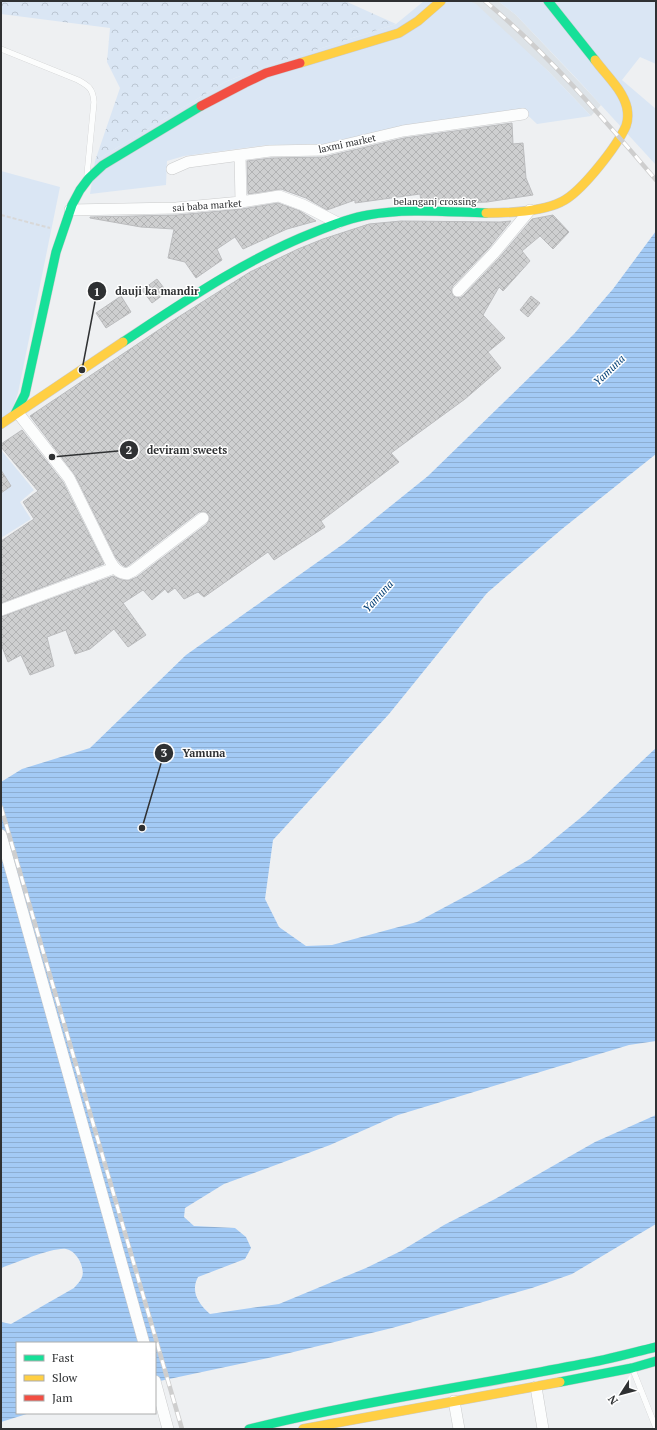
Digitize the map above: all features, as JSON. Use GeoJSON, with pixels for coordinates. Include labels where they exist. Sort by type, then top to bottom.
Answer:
{"type":"FeatureCollection","features":[{"type":"Feature","properties":{"kind":"street"},"geometry":{"type":"LineString","coordinates":[[203,518],[127,574],[121,574],[114,568],[69,478],[16,414],[25,394],[56,252],[70,210],[86,181],[103,165],[170,124],[232,89],[266,73],[399,33],[441,1]]}},
{"type":"Feature","properties":{"kind":"street","name":"belanganj crossing"},"geometry":{"type":"LineString","coordinates":[[1,424],[244,264],[294,240],[338,223],[367,215],[401,211],[500,213],[530,210],[553,206],[562,202],[577,191],[611,152],[626,126],[628,119],[627,109],[623,97],[548,1]]}},
{"type":"Feature","properties":{"kind":"street","name":"laxmi market"},"geometry":{"type":"LineString","coordinates":[[172,169],[188,162],[270,151],[323,150],[403,131],[523,114]]}},
{"type":"Feature","properties":{"kind":"street"},"geometry":{"type":"LineString","coordinates":[[240,155],[241,202]]}},
{"type":"Feature","properties":{"kind":"street","name":"sai baba market"},"geometry":{"type":"LineString","coordinates":[[70,210],[176,208],[241,202],[279,196],[303,204],[338,223]]}},
{"type":"Feature","properties":{"kind":"street"},"geometry":{"type":"LineString","coordinates":[[458,291],[494,253],[530,210]]}},
{"type":"Feature","properties":{"kind":"street"},"geometry":{"type":"LineString","coordinates":[[1,610],[114,568]]}},
{"type":"Feature","properties":{"kind":"street"},"geometry":{"type":"LineString","coordinates":[[1,835],[144,1342]]}},
{"type":"Feature","properties":{"kind":"street"},"geometry":{"type":"LineString","coordinates":[[249,1429],[351,1406],[584,1364],[656,1347]]}},
{"type":"Feature","properties":{"kind":"street"},"geometry":{"type":"LineString","coordinates":[[303,1429],[536,1387],[632,1368],[656,1361]]}},
{"type":"Feature","properties":{"kind":"street"},"geometry":{"type":"LineString","coordinates":[[156,1385],[168,1429]]}},
{"type":"Feature","properties":{"kind":"street"},"geometry":{"type":"LineString","coordinates":[[536,1387],[543,1429]]}},
{"type":"Feature","properties":{"kind":"street"},"geometry":{"type":"LineString","coordinates":[[454,1401],[459,1429]]}},
{"type":"Feature","properties":{"kind":"lane"},"geometry":{"type":"LineString","coordinates":[[1,49],[88,85],[93,94],[94,102],[86,181]]}},
{"type":"Feature","properties":{"kind":"lane"},"geometry":{"type":"LineString","coordinates":[[628,1354],[632,1368],[656,1428]]}},
{"type":"Feature","properties":{"kind":"path"},"geometry":{"type":"LineString","coordinates":[[1,215],[63,231]]}},
{"type":"Feature","properties":{"kind":"shaded area"},"geometry":{"type":"Polygon","coordinates":[[[469,1],[498,1],[516,15],[601,105],[591,116],[548,71],[469,1]]]}},
{"type":"Feature","properties":{"kind":"green space"},"geometry":{"type":"Polygon","coordinates":[[[1,1],[345,1],[396,24],[263,67],[225,82],[95,161],[120,88],[107,62],[110,28],[1,14],[1,1]]]}},
{"type":"Feature","properties":{"kind":"green space"},"geometry":{"type":"Polygon","coordinates":[[[424,1],[469,1],[476,4],[548,71],[591,116],[537,124],[521,109],[324,144],[267,145],[184,156],[167,161],[166,185],[90,194],[95,161],[225,82],[263,67],[396,24],[424,1]]]}},
{"type":"Feature","properties":{"kind":"green space"},"geometry":{"type":"Polygon","coordinates":[[[498,1],[656,1],[656,64],[640,57],[622,80],[656,109],[656,165],[516,15],[498,1]]]}},
{"type":"Feature","properties":{"kind":"green space"},"geometry":{"type":"Polygon","coordinates":[[[1,171],[60,187],[18,393],[11,413],[1,418],[1,171]]]}},
{"type":"Feature","properties":{"kind":"green space"},"geometry":{"type":"Polygon","coordinates":[[[1,450],[34,490],[20,502],[31,519],[1,538],[1,450]]]}},
{"type":"Feature","properties":{"kind":"water","name":"Yamuna"},"geometry":{"type":"Polygon","coordinates":[[[656,231],[656,454],[562,529],[487,593],[389,714],[273,840],[265,899],[279,927],[306,946],[332,945],[417,922],[477,890],[530,859],[584,815],[656,748],[656,1041],[629,1045],[398,1115],[330,1145],[224,1184],[185,1208],[184,1217],[194,1226],[235,1228],[246,1237],[251,1248],[245,1259],[198,1277],[195,1293],[199,1302],[210,1314],[279,1304],[366,1268],[401,1251],[444,1225],[495,1199],[595,1142],[656,1115],[656,1224],[572,1274],[532,1288],[392,1328],[273,1357],[156,1382],[156,1342],[16,1342],[16,1414],[27,1414],[1,1422],[1,1322],[11,1324],[74,1288],[81,1280],[83,1272],[77,1257],[71,1251],[66,1249],[53,1250],[1,1268],[1,782],[22,769],[90,748],[186,655],[346,542],[428,476],[574,334],[613,289],[656,231]]]}},
{"type":"Feature","properties":{"kind":"building"},"geometry":{"type":"Polygon","coordinates":[[[512,123],[513,144],[523,143],[526,178],[533,195],[487,202],[459,203],[421,202],[420,194],[355,203],[355,200],[327,210],[306,198],[281,189],[248,194],[247,161],[271,158],[324,157],[404,138],[512,123]]]}},
{"type":"Feature","properties":{"kind":"building"},"geometry":{"type":"Polygon","coordinates":[[[278,203],[300,211],[316,221],[287,229],[243,249],[235,237],[217,249],[222,260],[196,278],[185,262],[168,258],[174,229],[141,227],[90,218],[177,215],[242,209],[278,203]]]}},
{"type":"Feature","properties":{"kind":"building"},"geometry":{"type":"Polygon","coordinates":[[[553,215],[569,232],[553,249],[540,236],[522,251],[530,261],[503,291],[499,287],[483,315],[505,338],[488,352],[501,368],[465,399],[391,453],[399,462],[321,521],[325,527],[274,560],[268,552],[204,597],[198,592],[184,599],[175,588],[168,593],[165,589],[152,600],[143,590],[123,603],[146,635],[128,647],[114,629],[90,649],[75,654],[66,630],[47,637],[54,666],[30,675],[21,655],[8,662],[1,644],[1,617],[113,576],[122,580],[130,580],[137,577],[207,524],[210,518],[206,512],[199,512],[129,565],[126,567],[122,565],[116,558],[75,475],[30,416],[172,321],[250,272],[323,239],[369,224],[401,221],[511,221],[489,248],[453,286],[451,290],[453,296],[460,298],[499,258],[532,219],[553,215]]]}},
{"type":"Feature","properties":{"kind":"building"},"geometry":{"type":"Polygon","coordinates":[[[157,279],[167,292],[152,303],[142,290],[157,279]]]}},
{"type":"Feature","properties":{"kind":"building"},"geometry":{"type":"Polygon","coordinates":[[[121,296],[131,312],[106,328],[96,313],[121,296]]]}},
{"type":"Feature","properties":{"kind":"building"},"geometry":{"type":"Polygon","coordinates":[[[531,296],[540,303],[528,317],[520,310],[531,296]]]}},
{"type":"Feature","properties":{"kind":"building"},"geometry":{"type":"Polygon","coordinates":[[[22,430],[63,482],[104,564],[1,603],[1,541],[34,519],[23,502],[38,491],[1,447],[1,444],[22,430]]]}},
{"type":"Feature","properties":{"kind":"building"},"geometry":{"type":"Polygon","coordinates":[[[1,470],[11,486],[1,493],[1,470]]]}},
{"type":"Feature","properties":{"kind":"railway"},"geometry":{"type":"LineString","coordinates":[[485,1],[553,64],[656,180]]}},
{"type":"Feature","properties":{"kind":"railway"},"geometry":{"type":"LineString","coordinates":[[1,807],[182,1429]]}},
{"type":"Feature","properties":{"kind":"traffic: fast"},"geometry":{"type":"LineString","coordinates":[[548,1],[595,60]]}},
{"type":"Feature","properties":{"kind":"traffic: fast"},"geometry":{"type":"LineString","coordinates":[[15,414],[25,394],[56,252],[72,205],[80,190],[89,178],[103,165],[201,106]]}},
{"type":"Feature","properties":{"kind":"traffic: fast"},"geometry":{"type":"LineString","coordinates":[[123,342],[193,296],[240,268],[289,243],[334,224],[361,216],[382,213],[427,211],[486,213]]}},
{"type":"Feature","properties":{"kind":"traffic: fast"},"geometry":{"type":"LineString","coordinates":[[249,1429],[373,1402],[591,1362],[656,1347]]}},
{"type":"Feature","properties":{"kind":"traffic: fast"},"geometry":{"type":"LineString","coordinates":[[560,1382],[632,1368],[656,1361]]}},
{"type":"Feature","properties":{"kind":"traffic: slow"},"geometry":{"type":"LineString","coordinates":[[300,63],[399,33],[418,21],[441,1]]}},
{"type":"Feature","properties":{"kind":"traffic: slow"},"geometry":{"type":"LineString","coordinates":[[486,213],[534,210],[561,202],[569,197],[588,179],[615,145],[626,126],[627,110],[625,101],[618,89],[595,60]]}},
{"type":"Feature","properties":{"kind":"traffic: slow"},"geometry":{"type":"LineString","coordinates":[[1,424],[123,342]]}},
{"type":"Feature","properties":{"kind":"traffic: slow"},"geometry":{"type":"LineString","coordinates":[[303,1429],[560,1382]]}},
{"type":"Feature","properties":{"kind":"traffic: jam"},"geometry":{"type":"LineString","coordinates":[[201,106],[266,73],[300,63]]}},
{"type":"Feature","properties":{"kind":"place","name":"dauji ka mandir"},"geometry":{"type":"Point","coordinates":[82,370]}},
{"type":"Feature","properties":{"kind":"place","name":"deviram sweets"},"geometry":{"type":"Point","coordinates":[52,457]}},
{"type":"Feature","properties":{"kind":"place","name":"Yamuna"},"geometry":{"type":"Point","coordinates":[142,828]}}]}
